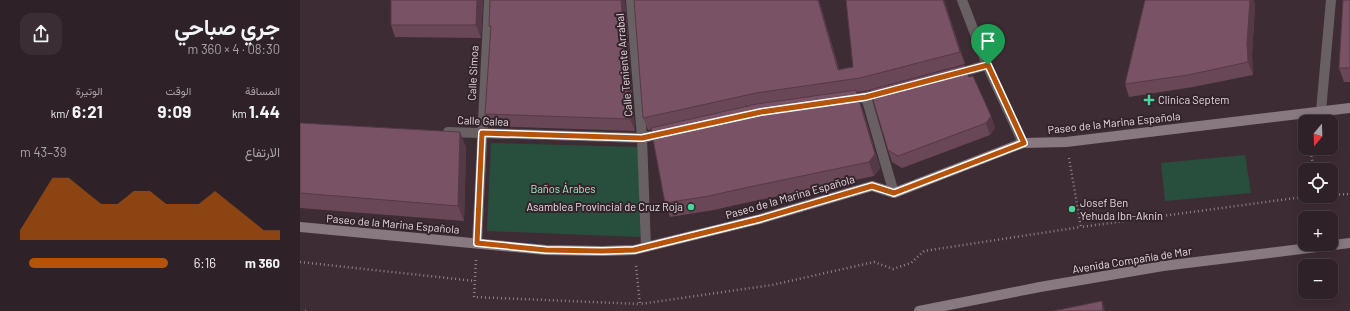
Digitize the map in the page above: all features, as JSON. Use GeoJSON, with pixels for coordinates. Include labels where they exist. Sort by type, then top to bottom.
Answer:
{"type":"FeatureCollection","features":[{"type":"Feature","properties":{"kind":"main road","name":"Paseo de la Marina Española"},"geometry":{"type":"LineString","coordinates":[[300,227],[546,250],[634,250],[760,219],[872,186],[894,193],[1024,143],[1066,142],[1350,108]]}},
{"type":"Feature","properties":{"kind":"main road","name":"Avenida Compañía de Mar"},"geometry":{"type":"LineString","coordinates":[[919,311],[1163,266],[1350,243]]}},
{"type":"Feature","properties":{"kind":"street","name":"Calle Simoa"},"geometry":{"type":"LineString","coordinates":[[477,243],[489,0]]}},
{"type":"Feature","properties":{"kind":"street","name":"Calle Teniente Arrabal"},"geometry":{"type":"LineString","coordinates":[[630,0],[642,138],[646,247]]}},
{"type":"Feature","properties":{"kind":"street"},"geometry":{"type":"LineString","coordinates":[[962,0],[988,65],[1024,143]]}},
{"type":"Feature","properties":{"kind":"street"},"geometry":{"type":"LineString","coordinates":[[1321,111],[1331,0]]}},
{"type":"Feature","properties":{"kind":"street"},"geometry":{"type":"LineString","coordinates":[[942,77],[988,65]]}},
{"type":"Feature","properties":{"kind":"street"},"geometry":{"type":"LineString","coordinates":[[836,101],[866,97],[889,91]]}},
{"type":"Feature","properties":{"kind":"street"},"geometry":{"type":"LineString","coordinates":[[866,97],[894,193]]}},
{"type":"Feature","properties":{"kind":"street","name":"Calle Galea"},"geometry":{"type":"LineString","coordinates":[[434,132],[642,138],[672,131]]}},
{"type":"Feature","properties":{"kind":"path"},"geometry":{"type":"LineString","coordinates":[[1066,142],[1081,228]]}},
{"type":"Feature","properties":{"kind":"path"},"geometry":{"type":"LineString","coordinates":[[1338,195],[1350,194]]}},
{"type":"Feature","properties":{"kind":"path"},"geometry":{"type":"LineString","coordinates":[[477,243],[474,297],[640,304],[772,285],[874,262],[893,268],[911,263],[924,251],[1298,198]]}},
{"type":"Feature","properties":{"kind":"path"},"geometry":{"type":"LineString","coordinates":[[634,250],[640,304]]}},
{"type":"Feature","properties":{"kind":"path"},"geometry":{"type":"LineString","coordinates":[[300,262],[475,281]]}},
{"type":"Feature","properties":{"kind":"green space","name":"Baños Árabes"},"geometry":{"type":"Polygon","coordinates":[[[491,143],[638,147],[641,237],[487,231],[491,143]]]}},
{"type":"Feature","properties":{"kind":"green space"},"geometry":{"type":"Polygon","coordinates":[[[1245,155],[1251,193],[1165,201],[1161,163],[1245,155]]]}},
{"type":"Feature","properties":{"kind":"building"},"geometry":{"type":"Polygon","coordinates":[[[391,0],[477,0],[476,25],[391,25],[391,0]]]}},
{"type":"Feature","properties":{"kind":"building"},"geometry":{"type":"Polygon","coordinates":[[[490,0],[621,0],[630,119],[485,114],[491,26],[489,26],[490,0]]]}},
{"type":"Feature","properties":{"kind":"building"},"geometry":{"type":"Polygon","coordinates":[[[634,0],[818,0],[838,70],[853,67],[846,0],[943,0],[960,52],[860,78],[756,93],[643,118],[634,0]]]}},
{"type":"Feature","properties":{"kind":"building"},"geometry":{"type":"Polygon","coordinates":[[[1145,0],[1250,0],[1247,43],[1248,62],[1188,75],[1125,84],[1145,0]]]}},
{"type":"Feature","properties":{"kind":"building"},"geometry":{"type":"Polygon","coordinates":[[[1343,0],[1350,0],[1350,68],[1339,68],[1343,0]]]}},
{"type":"Feature","properties":{"kind":"building"},"geometry":{"type":"Polygon","coordinates":[[[965,65],[969,77],[973,76],[991,116],[986,123],[898,156],[888,150],[870,90],[965,65]]]}},
{"type":"Feature","properties":{"kind":"building"},"geometry":{"type":"Polygon","coordinates":[[[856,90],[875,154],[869,162],[709,196],[665,203],[651,128],[757,104],[856,90]]]}},
{"type":"Feature","properties":{"kind":"building"},"geometry":{"type":"Polygon","coordinates":[[[300,123],[460,132],[458,206],[300,193],[300,123]]]}},
{"type":"Feature","properties":{"kind":"building"},"geometry":{"type":"Polygon","coordinates":[[[1102,301],[1103,311],[1053,311],[1102,301]]]}},
{"type":"Feature","properties":{"kind":"place","name":"Clinica Septem"},"geometry":{"type":"Point","coordinates":[1149,100]}},
{"type":"Feature","properties":{"kind":"place","name":"Asamblea Provincial de Cruz Roja"},"geometry":{"type":"Point","coordinates":[691,207]}},
{"type":"Feature","properties":{"kind":"place","name":"Josef Ben Yehuda Ibn-Aknin"},"geometry":{"type":"Point","coordinates":[1072,209]}},
{"type":"Feature","properties":{"kind":"route"},"geometry":{"type":"LineString","coordinates":[[988,65],[1024,143],[894,193],[872,186],[760,219],[634,250],[546,250],[477,243],[482,133],[642,138],[761,112],[866,97],[988,65]]}}]}
